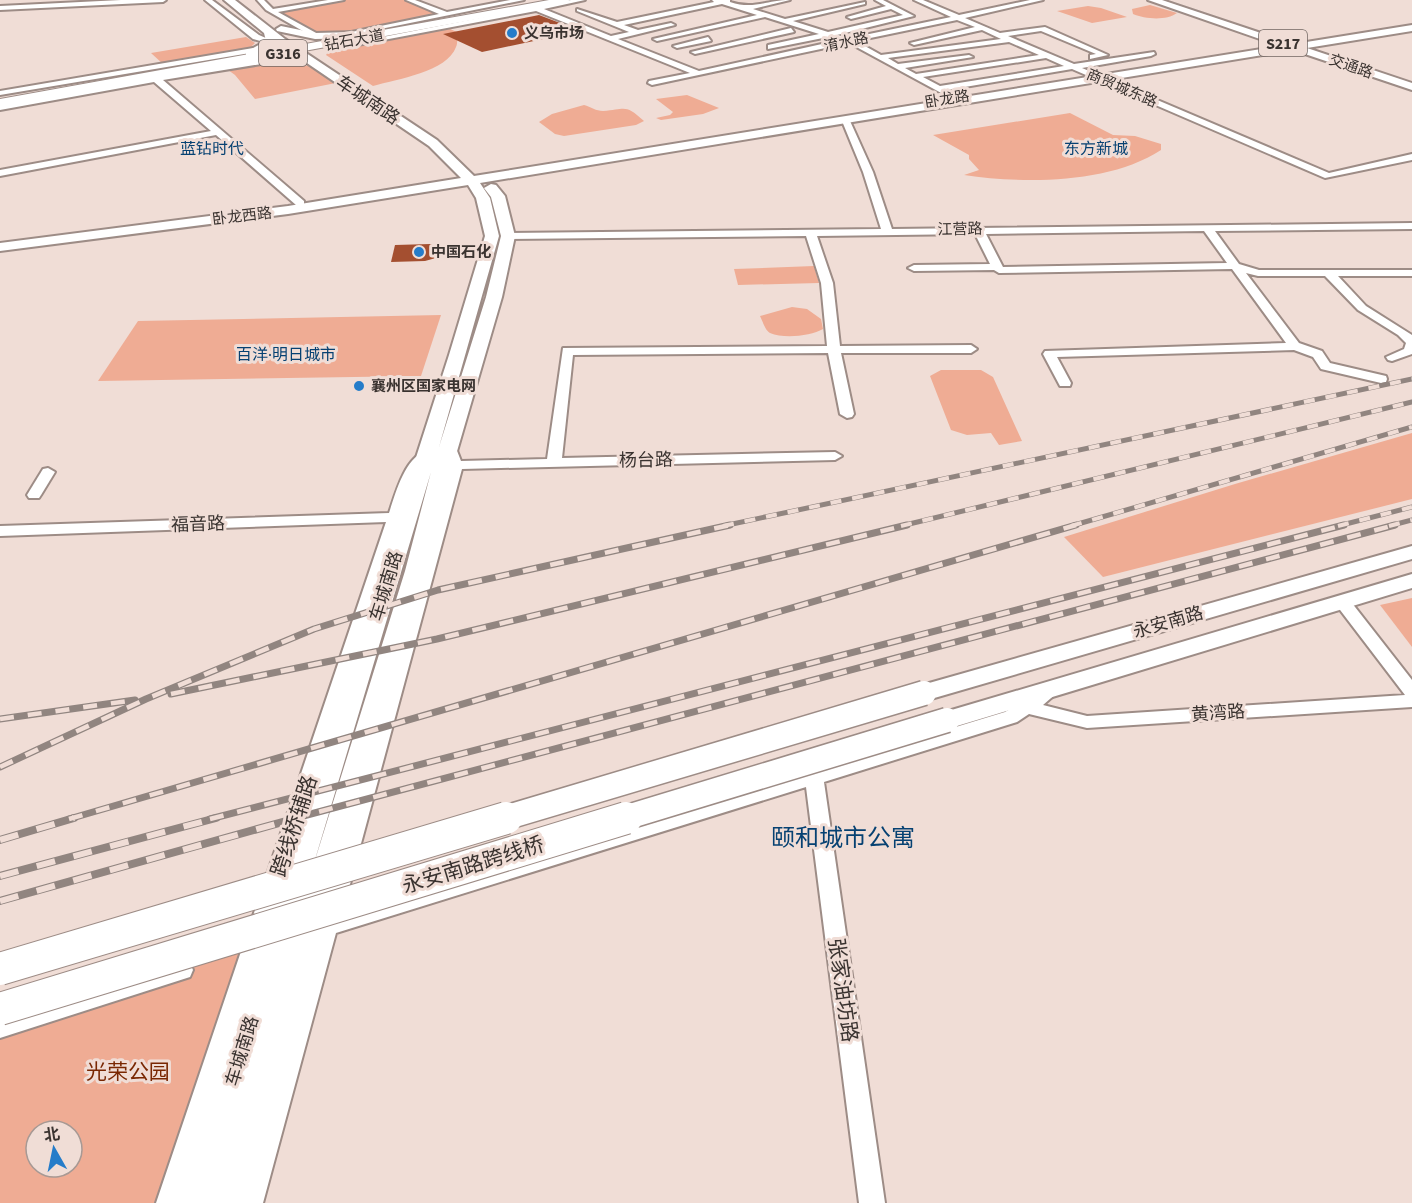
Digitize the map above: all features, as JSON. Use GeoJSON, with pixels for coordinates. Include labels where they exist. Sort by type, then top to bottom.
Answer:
{"type":"FeatureCollection","features":[{"type":"Feature","properties":{"kind":"highway","name":"钻石大道"},"geometry":{"type":"LineString","coordinates":[[452,20],[501,6],[565,0]]}},
{"type":"Feature","properties":{"kind":"highway","name":"钻石大道"},"geometry":{"type":"LineString","coordinates":[[0,103],[263,47],[310,49],[352,38],[533,4]]}},
{"type":"Feature","properties":{"kind":"highway","name":"钻石大道"},"geometry":{"type":"LineString","coordinates":[[0,95],[154,75],[263,47]]}},
{"type":"Feature","properties":{"kind":"main road"},"geometry":{"type":"LineString","coordinates":[[229,0],[263,47],[310,49],[352,38]]}},
{"type":"Feature","properties":{"kind":"main road"},"geometry":{"type":"LineString","coordinates":[[243,0],[310,49]]}},
{"type":"Feature","properties":{"kind":"main road","name":"交通路"},"geometry":{"type":"LineString","coordinates":[[1153,0],[1296,45]]}},
{"type":"Feature","properties":{"kind":"main road","name":"交通路"},"geometry":{"type":"LineString","coordinates":[[1166,0],[1412,85]]}},
{"type":"Feature","properties":{"kind":"main road","name":"卧龙路"},"geometry":{"type":"LineString","coordinates":[[477,178],[846,121],[1412,26]]}},
{"type":"Feature","properties":{"kind":"main road"},"geometry":{"type":"LineString","coordinates":[[281,29],[310,49]]}},
{"type":"Feature","properties":{"kind":"main road","name":"车城南路"},"geometry":{"type":"LineString","coordinates":[[226,1203],[416,571],[453,456],[508,236],[498,196],[310,49]]}},
{"type":"Feature","properties":{"kind":"main road","name":"卧龙路"},"geometry":{"type":"LineString","coordinates":[[477,178],[956,98],[1097,78]]}},
{"type":"Feature","properties":{"kind":"main road","name":"车城南路"},"geometry":{"type":"LineString","coordinates":[[194,1203],[492,236],[477,178]]}},
{"type":"Feature","properties":{"kind":"main road","name":"卧龙西路"},"geometry":{"type":"LineString","coordinates":[[0,242],[477,178]]}},
{"type":"Feature","properties":{"kind":"main road","name":"卧龙西路"},"geometry":{"type":"LineString","coordinates":[[0,247],[288,210],[477,178]]}},
{"type":"Feature","properties":{"kind":"main road","name":"永安南路"},"geometry":{"type":"LineString","coordinates":[[924,693],[1412,552]]}},
{"type":"Feature","properties":{"kind":"main road","name":"永安南路"},"geometry":{"type":"LineString","coordinates":[[947,720],[1412,581]]}},
{"type":"Feature","properties":{"kind":"main road"},"geometry":{"type":"LineString","coordinates":[[1278,591],[1306,612]]}},
{"type":"Feature","properties":{"kind":"main road","name":"永安南路跨线桥"},"geometry":{"type":"LineString","coordinates":[[0,969],[924,693]]}},
{"type":"Feature","properties":{"kind":"main road","name":"永安南路跨线桥"},"geometry":{"type":"LineString","coordinates":[[0,1009],[947,720]]}},
{"type":"Feature","properties":{"kind":"street"},"geometry":{"type":"LineString","coordinates":[[0,8],[73,2],[164,0]]}},
{"type":"Feature","properties":{"kind":"street"},"geometry":{"type":"LineString","coordinates":[[0,95],[263,47],[256,37],[208,0]]}},
{"type":"Feature","properties":{"kind":"street"},"geometry":{"type":"LineString","coordinates":[[260,0],[310,49]]}},
{"type":"Feature","properties":{"kind":"street"},"geometry":{"type":"LineString","coordinates":[[272,11],[341,0]]}},
{"type":"Feature","properties":{"kind":"street"},"geometry":{"type":"LineString","coordinates":[[409,0],[452,20]]}},
{"type":"Feature","properties":{"kind":"street"},"geometry":{"type":"LineString","coordinates":[[501,6],[582,0]]}},
{"type":"Feature","properties":{"kind":"street"},"geometry":{"type":"LineString","coordinates":[[617,25],[718,1],[732,0]]}},
{"type":"Feature","properties":{"kind":"street"},"geometry":{"type":"LineString","coordinates":[[723,14],[787,0]]}},
{"type":"Feature","properties":{"kind":"street"},"geometry":{"type":"LineString","coordinates":[[764,26],[878,0],[891,8],[931,24]]}},
{"type":"Feature","properties":{"kind":"street","name":"商贸城东路"},"geometry":{"type":"LineString","coordinates":[[917,0],[1328,176],[1412,157]]}},
{"type":"Feature","properties":{"kind":"street","name":"淯水路"},"geometry":{"type":"LineString","coordinates":[[652,83],[1040,0]]}},
{"type":"Feature","properties":{"kind":"street"},"geometry":{"type":"LineString","coordinates":[[718,1],[850,41],[956,98]]}},
{"type":"Feature","properties":{"kind":"street"},"geometry":{"type":"LineString","coordinates":[[0,107],[154,75],[310,49],[533,4],[610,38],[699,73]]}},
{"type":"Feature","properties":{"kind":"street"},"geometry":{"type":"LineString","coordinates":[[837,20],[891,8]]}},
{"type":"Feature","properties":{"kind":"street"},"geometry":{"type":"LineString","coordinates":[[579,10],[706,56]]}},
{"type":"Feature","properties":{"kind":"street"},"geometry":{"type":"LineString","coordinates":[[657,39],[788,10]]}},
{"type":"Feature","properties":{"kind":"street"},"geometry":{"type":"LineString","coordinates":[[599,18],[620,13]]}},
{"type":"Feature","properties":{"kind":"street"},"geometry":{"type":"LineString","coordinates":[[760,50],[910,16]]}},
{"type":"Feature","properties":{"kind":"street"},"geometry":{"type":"LineString","coordinates":[[310,49],[452,20]]}},
{"type":"Feature","properties":{"kind":"street"},"geometry":{"type":"LineString","coordinates":[[695,52],[826,22]]}},
{"type":"Feature","properties":{"kind":"street"},"geometry":{"type":"LineString","coordinates":[[610,38],[681,23]]}},
{"type":"Feature","properties":{"kind":"street"},"geometry":{"type":"LineString","coordinates":[[1052,27],[1107,49]]}},
{"type":"Feature","properties":{"kind":"street"},"geometry":{"type":"LineString","coordinates":[[872,52],[982,28]]}},
{"type":"Feature","properties":{"kind":"street"},"geometry":{"type":"LineString","coordinates":[[998,35],[1042,29],[1104,55],[1059,62]]}},
{"type":"Feature","properties":{"kind":"street"},"geometry":{"type":"LineString","coordinates":[[677,46],[720,36]]}},
{"type":"Feature","properties":{"kind":"street"},"geometry":{"type":"LineString","coordinates":[[881,57],[1010,40]]}},
{"type":"Feature","properties":{"kind":"street"},"geometry":{"type":"LineString","coordinates":[[1017,50],[1029,48]]}},
{"type":"Feature","properties":{"kind":"street"},"geometry":{"type":"LineString","coordinates":[[1118,53],[1129,57]]}},
{"type":"Feature","properties":{"kind":"street"},"geometry":{"type":"LineString","coordinates":[[939,88],[1151,54]]}},
{"type":"Feature","properties":{"kind":"street"},"geometry":{"type":"LineString","coordinates":[[899,66],[982,55]]}},
{"type":"Feature","properties":{"kind":"street"},"geometry":{"type":"LineString","coordinates":[[916,76],[1047,56]]}},
{"type":"Feature","properties":{"kind":"street"},"geometry":{"type":"LineString","coordinates":[[728,57],[717,60],[734,66]]}},
{"type":"Feature","properties":{"kind":"street"},"geometry":{"type":"LineString","coordinates":[[92,78],[154,75],[300,203]]}},
{"type":"Feature","properties":{"kind":"street"},"geometry":{"type":"LineString","coordinates":[[846,121],[887,230]]}},
{"type":"Feature","properties":{"kind":"street"},"geometry":{"type":"LineString","coordinates":[[0,173],[218,132]]}},
{"type":"Feature","properties":{"kind":"street","name":"江营路"},"geometry":{"type":"LineString","coordinates":[[508,236],[887,230],[1412,226]]}},
{"type":"Feature","properties":{"kind":"street"},"geometry":{"type":"LineString","coordinates":[[1206,227],[1295,346]]}},
{"type":"Feature","properties":{"kind":"street"},"geometry":{"type":"LineString","coordinates":[[978,229],[999,270],[1235,266],[1258,273],[1412,273]]}},
{"type":"Feature","properties":{"kind":"street"},"geometry":{"type":"LineString","coordinates":[[810,231],[827,283],[834,350],[848,414]]}},
{"type":"Feature","properties":{"kind":"street"},"geometry":{"type":"LineString","coordinates":[[914,268],[997,267]]}},
{"type":"Feature","properties":{"kind":"street"},"geometry":{"type":"LineString","coordinates":[[1328,273],[1362,308],[1402,332],[1412,342],[1410,351],[1392,357]]}},
{"type":"Feature","properties":{"kind":"street"},"geometry":{"type":"LineString","coordinates":[[1065,383],[1049,354],[1295,346],[1317,354],[1325,366],[1381,379]]}},
{"type":"Feature","properties":{"kind":"street"},"geometry":{"type":"LineString","coordinates":[[554,463],[567,351],[971,349]]}},
{"type":"Feature","properties":{"kind":"street","name":"跨线桥辅路"},"geometry":{"type":"LineString","coordinates":[[169,1203],[409,476],[427,453]]}},
{"type":"Feature","properties":{"kind":"street"},"geometry":{"type":"LineString","coordinates":[[250,1203],[327,927],[453,456]]}},
{"type":"Feature","properties":{"kind":"street","name":"杨台路"},"geometry":{"type":"LineString","coordinates":[[453,456],[554,463],[835,456]]}},
{"type":"Feature","properties":{"kind":"street"},"geometry":{"type":"LineString","coordinates":[[34,495],[48,472]]}},
{"type":"Feature","properties":{"kind":"street","name":"福音路"},"geometry":{"type":"LineString","coordinates":[[0,531],[395,518]]}},
{"type":"Feature","properties":{"kind":"street"},"geometry":{"type":"LineString","coordinates":[[1342,602],[1412,692]]}},
{"type":"Feature","properties":{"kind":"street"},"geometry":{"type":"LineString","coordinates":[[327,927],[1011,717],[1055,688]]}},
{"type":"Feature","properties":{"kind":"street","name":"黄湾路"},"geometry":{"type":"LineString","coordinates":[[1026,707],[1087,722],[1412,701]]}},
{"type":"Feature","properties":{"kind":"street","name":"张家油坊路"},"geometry":{"type":"LineString","coordinates":[[814,777],[872,1203]]}},
{"type":"Feature","properties":{"kind":"street"},"geometry":{"type":"LineString","coordinates":[[0,1028],[254,946]]}},
{"type":"Feature","properties":{"kind":"green space"},"geometry":{"type":"Polygon","coordinates":[[[341,0],[409,0],[445,14],[330,37],[315,36],[272,11],[341,0]]]}},
{"type":"Feature","properties":{"kind":"green space"},"geometry":{"type":"Polygon","coordinates":[[[1150,5],[1177,13],[1172,16],[1155,18],[1133,14],[1132,9],[1150,5]]]}},
{"type":"Feature","properties":{"kind":"green space"},"geometry":{"type":"Polygon","coordinates":[[[1088,6],[1127,17],[1092,23],[1057,11],[1088,6]]]}},
{"type":"Feature","properties":{"kind":"green space"},"geometry":{"type":"Polygon","coordinates":[[[450,29],[457,32],[457,44],[451,56],[443,63],[420,73],[373,86],[326,55],[331,48],[450,29]]]}},
{"type":"Feature","properties":{"kind":"green space"},"geometry":{"type":"Polygon","coordinates":[[[246,37],[255,43],[247,51],[163,64],[151,53],[246,37]]]}},
{"type":"Feature","properties":{"kind":"green space"},"geometry":{"type":"Polygon","coordinates":[[[244,63],[317,66],[341,82],[255,99],[235,75],[224,67],[244,63]]]}},
{"type":"Feature","properties":{"kind":"green space"},"geometry":{"type":"Polygon","coordinates":[[[687,95],[719,108],[703,114],[661,120],[656,118],[670,115],[673,112],[656,99],[687,95]]]}},
{"type":"Feature","properties":{"kind":"green space"},"geometry":{"type":"Polygon","coordinates":[[[584,105],[600,111],[629,110],[644,121],[636,125],[564,136],[555,134],[539,122],[552,114],[584,105]]]}},
{"type":"Feature","properties":{"kind":"green space"},"geometry":{"type":"Polygon","coordinates":[[[1070,113],[1113,135],[1135,136],[1161,144],[1161,150],[1117,170],[1066,179],[1013,180],[964,175],[979,170],[969,159],[969,155],[933,135],[1070,113]]]}},
{"type":"Feature","properties":{"kind":"green space"},"geometry":{"type":"Polygon","coordinates":[[[814,266],[819,283],[738,285],[734,269],[814,266]]]}},
{"type":"Feature","properties":{"kind":"green space"},"geometry":{"type":"Polygon","coordinates":[[[792,307],[807,309],[821,319],[823,329],[797,336],[782,336],[768,332],[760,316],[792,307]]]}},
{"type":"Feature","properties":{"kind":"green space"},"geometry":{"type":"Polygon","coordinates":[[[441,315],[421,376],[98,381],[138,321],[441,315]]]}},
{"type":"Feature","properties":{"kind":"green space"},"geometry":{"type":"Polygon","coordinates":[[[941,370],[981,370],[993,377],[1022,441],[999,445],[991,433],[967,435],[951,430],[930,376],[941,370]]]}},
{"type":"Feature","properties":{"kind":"green space"},"geometry":{"type":"Polygon","coordinates":[[[1412,433],[1412,499],[1103,577],[1064,537],[1235,484],[1412,433]]]}},
{"type":"Feature","properties":{"kind":"green space"},"geometry":{"type":"Polygon","coordinates":[[[1412,598],[1412,647],[1380,605],[1412,598]]]}},
{"type":"Feature","properties":{"kind":"green space","name":"光荣公园"},"geometry":{"type":"Polygon","coordinates":[[[254,946],[169,1203],[0,1203],[0,1028],[254,946]]]}},
{"type":"Feature","properties":{"kind":"building","name":"义乌市场"},"geometry":{"type":"Polygon","coordinates":[[[539,15],[581,31],[482,52],[443,34],[539,15]]]}},
{"type":"Feature","properties":{"kind":"building","name":"中国石化"},"geometry":{"type":"Polygon","coordinates":[[[395,245],[445,246],[443,256],[425,261],[391,262],[395,245]]]}},
{"type":"Feature","properties":{"kind":"building"},"geometry":{"type":"Polygon","coordinates":[[[406,381],[423,381],[419,395],[401,395],[406,381]]]}},
{"type":"Feature","properties":{"kind":"railway"},"geometry":{"type":"LineString","coordinates":[[723,526],[1412,379]]}},
{"type":"Feature","properties":{"kind":"railway"},"geometry":{"type":"LineString","coordinates":[[901,526],[1412,402]]}},
{"type":"Feature","properties":{"kind":"railway"},"geometry":{"type":"LineString","coordinates":[[1071,526],[1412,427]]}},
{"type":"Feature","properties":{"kind":"railway"},"geometry":{"type":"LineString","coordinates":[[1338,526],[1412,507]]}},
{"type":"Feature","properties":{"kind":"railway"},"geometry":{"type":"LineString","coordinates":[[1389,526],[1412,520]]}},
{"type":"Feature","properties":{"kind":"railway"},"geometry":{"type":"LineString","coordinates":[[0,767],[146,699],[314,629],[438,590],[730,525]]}},
{"type":"Feature","properties":{"kind":"railway"},"geometry":{"type":"LineString","coordinates":[[171,694],[437,639],[907,525]]}},
{"type":"Feature","properties":{"kind":"railway"},"geometry":{"type":"LineString","coordinates":[[69,819],[1076,525]]}},
{"type":"Feature","properties":{"kind":"railway"},"geometry":{"type":"LineString","coordinates":[[210,819],[1344,525]]}},
{"type":"Feature","properties":{"kind":"railway"},"geometry":{"type":"LineString","coordinates":[[292,819],[1395,525]]}},
{"type":"Feature","properties":{"kind":"railway"},"geometry":{"type":"LineString","coordinates":[[0,719],[135,700]]}},
{"type":"Feature","properties":{"kind":"railway"},"geometry":{"type":"LineString","coordinates":[[0,840],[74,818]]}},
{"type":"Feature","properties":{"kind":"railway"},"geometry":{"type":"LineString","coordinates":[[0,876],[216,818]]}},
{"type":"Feature","properties":{"kind":"railway"},"geometry":{"type":"LineString","coordinates":[[0,901],[297,818]]}},
{"type":"Feature","properties":{"kind":"place","name":"义乌市场"},"geometry":{"type":"Point","coordinates":[512,33]}},
{"type":"Feature","properties":{"kind":"place","name":"中国石化"},"geometry":{"type":"Point","coordinates":[419,252]}},
{"type":"Feature","properties":{"kind":"place","name":"襄州区国家电网"},"geometry":{"type":"Point","coordinates":[359,386]}},
{"type":"Feature","properties":{"kind":"district","name":"蓝钻时代"},"geometry":{"type":"Point","coordinates":[212,148]}},
{"type":"Feature","properties":{"kind":"district","name":"东方新城"},"geometry":{"type":"Point","coordinates":[1096,148]}},
{"type":"Feature","properties":{"kind":"district","name":"百洋·明日城市"},"geometry":{"type":"Point","coordinates":[286,354]}},
{"type":"Feature","properties":{"kind":"district","name":"颐和城市公寓"},"geometry":{"type":"Point","coordinates":[843,838]}}]}
